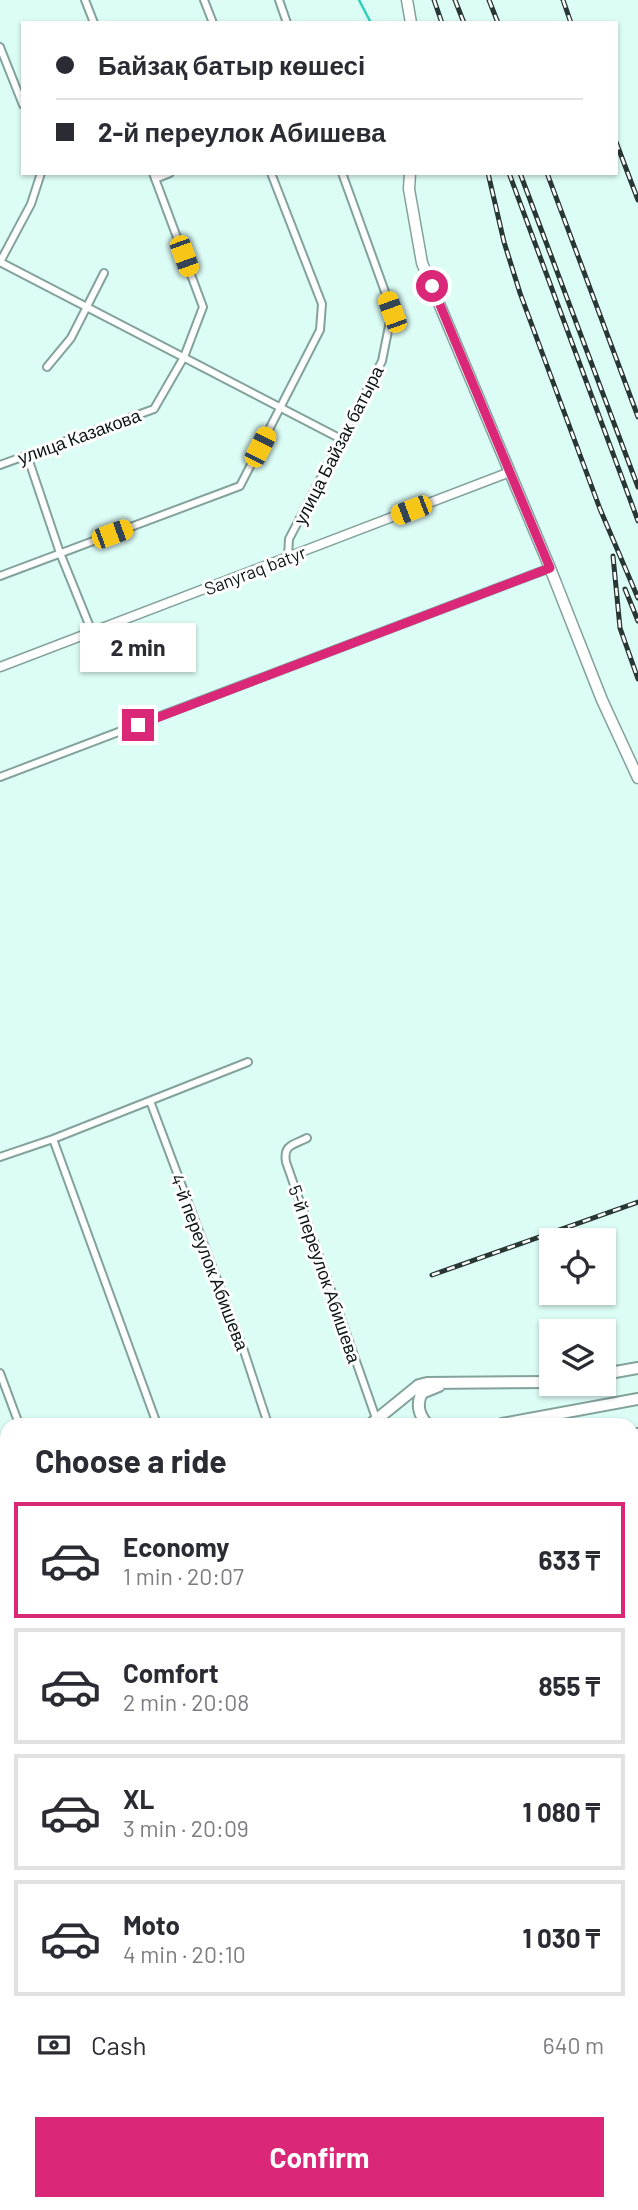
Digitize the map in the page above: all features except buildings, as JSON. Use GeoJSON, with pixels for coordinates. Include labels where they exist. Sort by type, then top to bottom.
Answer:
{"type":"FeatureCollection","features":[{"type":"Feature","properties":{"kind":"main road"},"geometry":{"type":"LineString","coordinates":[[408,0],[411,21]]}},
{"type":"Feature","properties":{"kind":"main road"},"geometry":{"type":"LineString","coordinates":[[410,175],[409,189],[422,262],[550,568],[602,701],[638,778]]}},
{"type":"Feature","properties":{"kind":"main road"},"geometry":{"type":"LineString","coordinates":[[616,1372],[638,1368]]}},
{"type":"Feature","properties":{"kind":"main road"},"geometry":{"type":"LineString","coordinates":[[380,1418],[419,1385],[539,1382]]}},
{"type":"Feature","properties":{"kind":"main road"},"geometry":{"type":"LineString","coordinates":[[421,1418],[418,1401],[422,1393],[453,1383]]}},
{"type":"Feature","properties":{"kind":"main road"},"geometry":{"type":"LineString","coordinates":[[535,1418],[638,1399]]}},
{"type":"Feature","properties":{"kind":"street"},"geometry":{"type":"LineString","coordinates":[[85,0],[93,21]]}},
{"type":"Feature","properties":{"kind":"street"},"geometry":{"type":"LineString","coordinates":[[204,0],[212,21]]}},
{"type":"Feature","properties":{"kind":"street"},"geometry":{"type":"LineString","coordinates":[[279,0],[286,21]]}},
{"type":"Feature","properties":{"kind":"street"},"geometry":{"type":"LineString","coordinates":[[0,47],[21,100]]}},
{"type":"Feature","properties":{"kind":"street"},"geometry":{"type":"LineString","coordinates":[[40,175],[31,204],[0,262],[341,439]]}},
{"type":"Feature","properties":{"kind":"street"},"geometry":{"type":"LineString","coordinates":[[0,576],[240,486],[320,330],[322,304],[272,175]]}},
{"type":"Feature","properties":{"kind":"street","name":"улица Байзак батыра"},"geometry":{"type":"LineString","coordinates":[[288,557],[289,539],[382,361],[392,312],[343,175]]}},
{"type":"Feature","properties":{"kind":"street","name":"улица Казакова"},"geometry":{"type":"LineString","coordinates":[[0,465],[154,409],[184,357],[203,307],[154,176]]}},
{"type":"Feature","properties":{"kind":"street"},"geometry":{"type":"LineString","coordinates":[[47,367],[71,338],[104,273]]}},
{"type":"Feature","properties":{"kind":"street"},"geometry":{"type":"LineString","coordinates":[[27,455],[60,553],[92,632]]}},
{"type":"Feature","properties":{"kind":"street","name":"Sanyraq batyr"},"geometry":{"type":"LineString","coordinates":[[0,667],[510,472]]}},
{"type":"Feature","properties":{"kind":"street"},"geometry":{"type":"LineString","coordinates":[[0,777],[550,568]]}},
{"type":"Feature","properties":{"kind":"street"},"geometry":{"type":"LineString","coordinates":[[0,1157],[248,1062]]}},
{"type":"Feature","properties":{"kind":"street","name":"4-й переулок Абишева"},"geometry":{"type":"LineString","coordinates":[[150,1101],[244,1351],[266,1418]]}},
{"type":"Feature","properties":{"kind":"street","name":"5-й переулок Абишева"},"geometry":{"type":"LineString","coordinates":[[307,1138],[288,1146],[284,1152],[286,1161],[372,1418]]}},
{"type":"Feature","properties":{"kind":"street"},"geometry":{"type":"LineString","coordinates":[[52,1139],[154,1418]]}},
{"type":"Feature","properties":{"kind":"street"},"geometry":{"type":"LineString","coordinates":[[0,1373],[17,1418]]}},
{"type":"Feature","properties":{"kind":"waterway"},"geometry":{"type":"LineString","coordinates":[[359,0],[370,21]]}},
{"type":"Feature","properties":{"kind":"railway"},"geometry":{"type":"LineString","coordinates":[[434,0],[441,21]]}},
{"type":"Feature","properties":{"kind":"railway"},"geometry":{"type":"LineString","coordinates":[[455,0],[463,21]]}},
{"type":"Feature","properties":{"kind":"railway"},"geometry":{"type":"LineString","coordinates":[[489,0],[497,21]]}},
{"type":"Feature","properties":{"kind":"railway"},"geometry":{"type":"LineString","coordinates":[[563,0],[570,21]]}},
{"type":"Feature","properties":{"kind":"railway"},"geometry":{"type":"LineString","coordinates":[[618,147],[638,200]]}},
{"type":"Feature","properties":{"kind":"railway"},"geometry":{"type":"LineString","coordinates":[[488,175],[504,242],[520,293],[600,509],[638,598]]}},
{"type":"Feature","properties":{"kind":"railway"},"geometry":{"type":"LineString","coordinates":[[510,175],[638,521]]}},
{"type":"Feature","properties":{"kind":"railway"},"geometry":{"type":"LineString","coordinates":[[521,175],[638,487]]}},
{"type":"Feature","properties":{"kind":"railway"},"geometry":{"type":"LineString","coordinates":[[548,175],[638,417]]}},
{"type":"Feature","properties":{"kind":"railway"},"geometry":{"type":"LineString","coordinates":[[613,556],[620,628],[638,679]]}},
{"type":"Feature","properties":{"kind":"railway"},"geometry":{"type":"LineString","coordinates":[[625,589],[638,621]]}},
{"type":"Feature","properties":{"kind":"railway"},"geometry":{"type":"LineString","coordinates":[[432,1275],[638,1202]]}},
{"type":"Feature","properties":{"kind":"route"},"geometry":{"type":"LineString","coordinates":[[138,725],[550,568],[432,286]]}}]}
